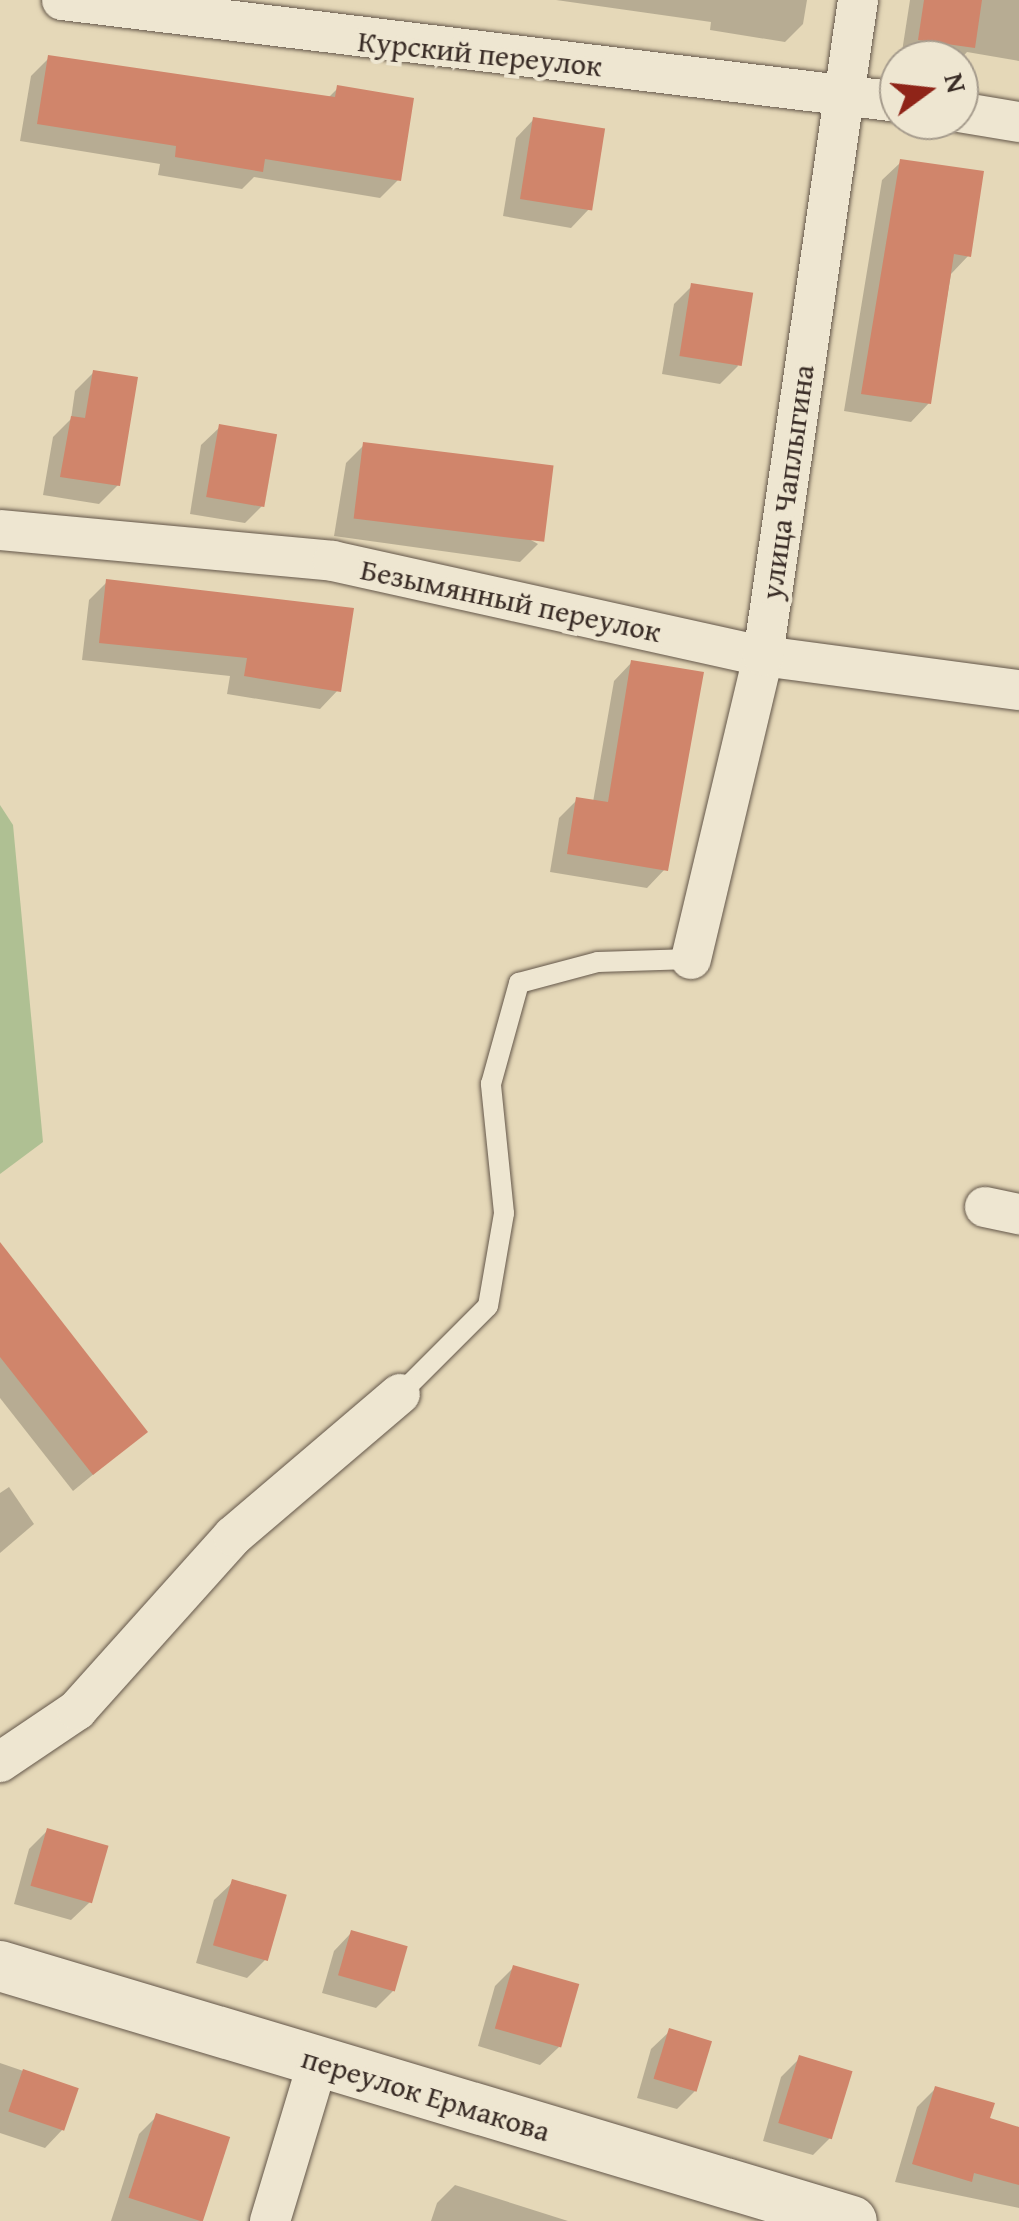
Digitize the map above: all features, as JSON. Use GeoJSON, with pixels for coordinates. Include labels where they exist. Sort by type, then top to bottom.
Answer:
{"type":"FeatureCollection","features":[{"type":"Feature","properties":{"kind":"street","name":"Курский переулок"},"geometry":{"type":"LineString","coordinates":[[62,0],[307,17],[879,98]]}},
{"type":"Feature","properties":{"kind":"street","name":"улица Чаплыгина"},"geometry":{"type":"LineString","coordinates":[[690,960],[763,656],[858,0]]}},
{"type":"Feature","properties":{"kind":"street"},"geometry":{"type":"LineString","coordinates":[[979,115],[1019,122]]}},
{"type":"Feature","properties":{"kind":"street","name":"Безымянный переулок"},"geometry":{"type":"LineString","coordinates":[[0,530],[332,561],[763,656],[1019,690]]}},
{"type":"Feature","properties":{"kind":"street"},"geometry":{"type":"LineString","coordinates":[[0,1762],[77,1710],[233,1536],[400,1394]]}},
{"type":"Feature","properties":{"kind":"street","name":"переулок Ермакова"},"geometry":{"type":"LineString","coordinates":[[0,1966],[852,2221]]}},
{"type":"Feature","properties":{"kind":"street"},"geometry":{"type":"LineString","coordinates":[[270,2221],[318,2062]]}},
{"type":"Feature","properties":{"kind":"lane"},"geometry":{"type":"LineString","coordinates":[[400,1394],[488,1306],[504,1214],[491,1084],[519,983],[598,962],[690,960]]}},
{"type":"Feature","properties":{"kind":"green space"},"geometry":{"type":"Polygon","coordinates":[[[0,805],[13,825],[43,1142],[0,1174],[0,805]]]}},
{"type":"Feature","properties":{"kind":"building"},"geometry":{"type":"Polygon","coordinates":[[[924,0],[982,0],[976,40],[918,40],[924,0]]]}},
{"type":"Feature","properties":{"kind":"building"},"geometry":{"type":"Polygon","coordinates":[[[48,55],[335,97],[337,85],[414,98],[401,181],[265,159],[263,172],[175,157],[176,146],[37,124],[48,55]]]}},
{"type":"Feature","properties":{"kind":"building"},"geometry":{"type":"Polygon","coordinates":[[[533,117],[605,128],[592,210],[520,199],[533,117]]]}},
{"type":"Feature","properties":{"kind":"building"},"geometry":{"type":"Polygon","coordinates":[[[900,159],[984,171],[971,257],[954,254],[931,404],[861,394],[900,159]]]}},
{"type":"Feature","properties":{"kind":"building"},"geometry":{"type":"Polygon","coordinates":[[[691,283],[753,293],[742,366],[679,356],[691,283]]]}},
{"type":"Feature","properties":{"kind":"building"},"geometry":{"type":"Polygon","coordinates":[[[93,370],[138,377],[120,486],[60,477],[71,416],[85,418],[93,370]]]}},
{"type":"Feature","properties":{"kind":"building"},"geometry":{"type":"Polygon","coordinates":[[[219,424],[277,434],[264,507],[206,497],[219,424]]]}},
{"type":"Feature","properties":{"kind":"building"},"geometry":{"type":"Polygon","coordinates":[[[363,442],[554,465],[544,542],[354,518],[363,442]]]}},
{"type":"Feature","properties":{"kind":"building"},"geometry":{"type":"Polygon","coordinates":[[[106,579],[354,608],[341,692],[244,676],[247,658],[99,643],[106,579]]]}},
{"type":"Feature","properties":{"kind":"building"},"geometry":{"type":"Polygon","coordinates":[[[631,660],[704,672],[668,871],[567,854],[576,797],[608,802],[631,660]]]}},
{"type":"Feature","properties":{"kind":"building"},"geometry":{"type":"Polygon","coordinates":[[[0,1242],[148,1432],[93,1475],[0,1357],[0,1242]]]}},
{"type":"Feature","properties":{"kind":"building"},"geometry":{"type":"Polygon","coordinates":[[[47,1828],[109,1846],[92,1903],[30,1886],[47,1828]]]}},
{"type":"Feature","properties":{"kind":"building"},"geometry":{"type":"Polygon","coordinates":[[[232,1879],[287,1895],[268,1961],[213,1945],[232,1879]]]}},
{"type":"Feature","properties":{"kind":"building"},"geometry":{"type":"Polygon","coordinates":[[[351,1930],[408,1946],[395,1991],[338,1975],[351,1930]]]}},
{"type":"Feature","properties":{"kind":"building"},"geometry":{"type":"Polygon","coordinates":[[[513,1965],[579,1984],[561,2047],[495,2028],[513,1965]]]}},
{"type":"Feature","properties":{"kind":"building"},"geometry":{"type":"Polygon","coordinates":[[[669,2028],[712,2041],[697,2092],[654,2079],[669,2028]]]}},
{"type":"Feature","properties":{"kind":"building"},"geometry":{"type":"Polygon","coordinates":[[[799,2055],[853,2071],[832,2139],[778,2123],[799,2055]]]}},
{"type":"Feature","properties":{"kind":"building"},"geometry":{"type":"Polygon","coordinates":[[[23,2069],[79,2088],[64,2131],[8,2112],[23,2069]]]}},
{"type":"Feature","properties":{"kind":"building"},"geometry":{"type":"Polygon","coordinates":[[[935,2086],[995,2103],[990,2118],[1019,2127],[1019,2185],[974,2173],[972,2182],[912,2164],[935,2086]]]}},
{"type":"Feature","properties":{"kind":"building"},"geometry":{"type":"Polygon","coordinates":[[[156,2113],[230,2137],[203,2221],[128,2198],[156,2113]]]}}]}
